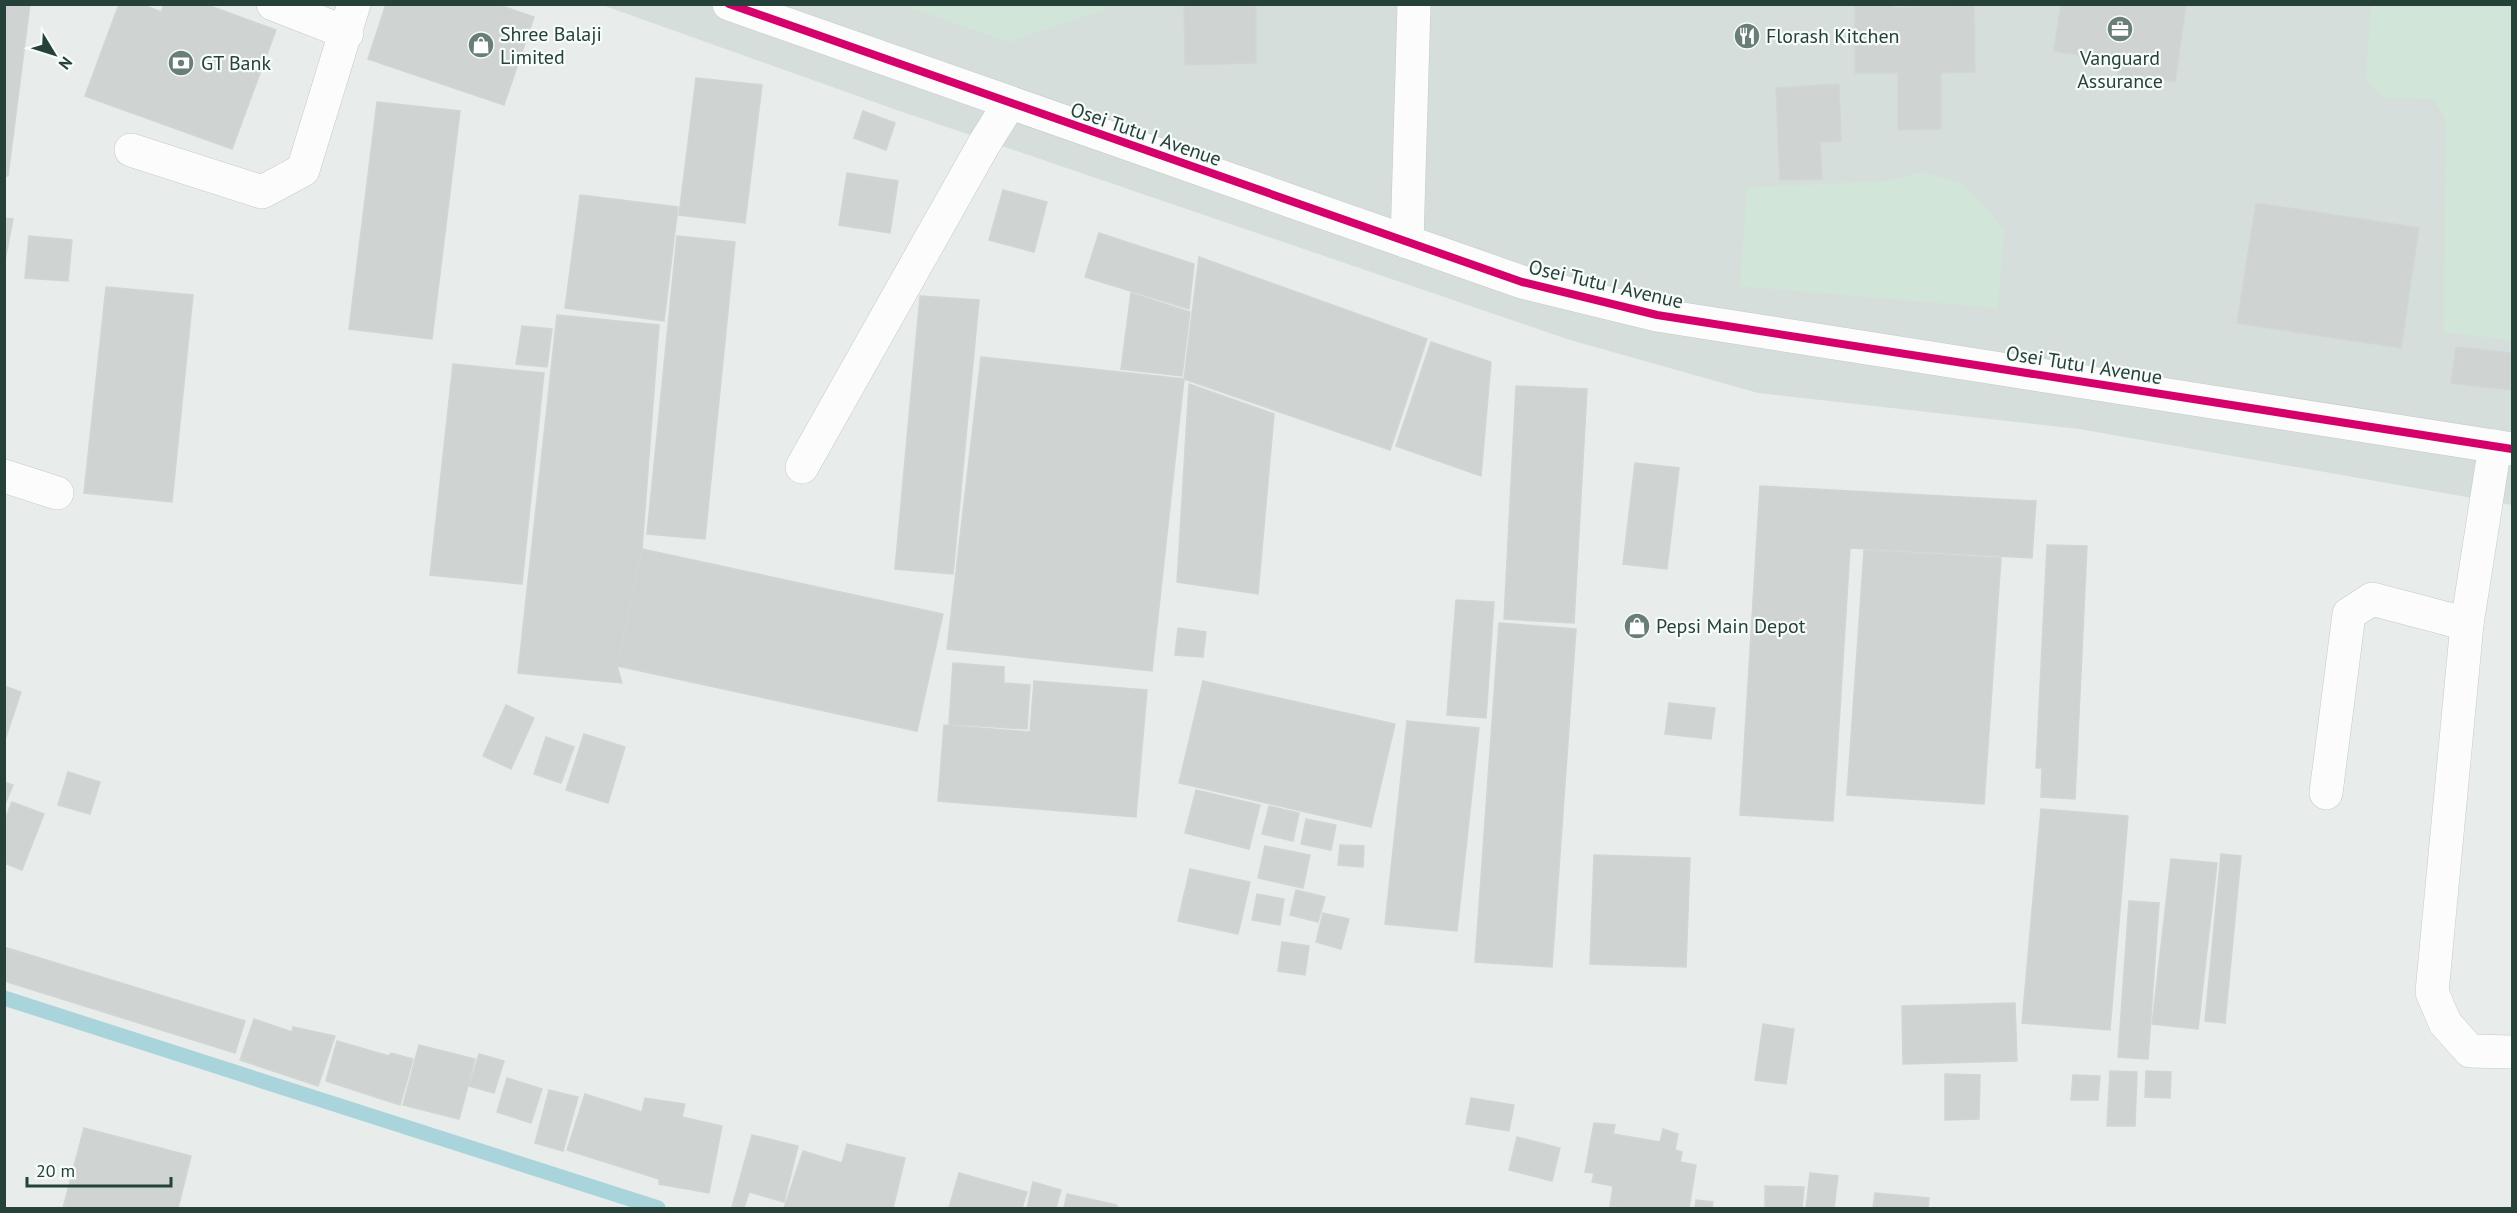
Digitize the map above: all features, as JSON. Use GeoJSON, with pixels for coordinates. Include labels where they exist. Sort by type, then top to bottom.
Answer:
{"type":"FeatureCollection","features":[{"type":"Feature","properties":{"kind":"street"},"geometry":{"type":"LineString","coordinates":[[131,150],[262,192],[303,170],[351,19],[273,4]]}},
{"type":"Feature","properties":{"kind":"street","name":"Osei Tutu I Avenue"},"geometry":{"type":"LineString","coordinates":[[729,4],[1522,282],[1657,315],[2504,447]]}},
{"type":"Feature","properties":{"kind":"street"},"geometry":{"type":"LineString","coordinates":[[1407,242],[1414,4]]}},
{"type":"Feature","properties":{"kind":"street"},"geometry":{"type":"LineString","coordinates":[[802,467],[984,144],[1009,104]]}},
{"type":"Feature","properties":{"kind":"street"},"geometry":{"type":"LineString","coordinates":[[2504,447],[2467,624],[2432,992],[2445,1023],[2470,1051],[2512,1052]]}},
{"type":"Feature","properties":{"kind":"street"},"geometry":{"type":"LineString","coordinates":[[4,476],[57,493]]}},
{"type":"Feature","properties":{"kind":"street"},"geometry":{"type":"LineString","coordinates":[[2326,793],[2349,614],[2372,599],[2467,624]]}},
{"type":"Feature","properties":{"kind":"shaded area"},"geometry":{"type":"Polygon","coordinates":[[[602,5],[2512,5],[2512,505],[2079,429],[1758,393],[1570,340],[891,108],[602,5]]]}},
{"type":"Feature","properties":{"kind":"green space"},"geometry":{"type":"Polygon","coordinates":[[[903,5],[1106,5],[1103,10],[1008,42],[903,5]]]}},
{"type":"Feature","properties":{"kind":"green space"},"geometry":{"type":"Polygon","coordinates":[[[2371,5],[2512,5],[2512,340],[2444,332],[2446,121],[2434,99],[2383,98],[2366,80],[2371,5]]]}},
{"type":"Feature","properties":{"kind":"green space"},"geometry":{"type":"Polygon","coordinates":[[[1921,172],[1962,183],[1987,208],[2004,231],[1998,308],[1740,286],[1747,188],[1887,181],[1921,172]]]}},
{"type":"Feature","properties":{"kind":"building"},"geometry":{"type":"Polygon","coordinates":[[[4,4],[30,4],[8,176],[4,176],[4,4]]]}},
{"type":"Feature","properties":{"kind":"building","name":"GT Bank"},"geometry":{"type":"Polygon","coordinates":[[[119,4],[142,4],[161,12],[164,4],[205,4],[276,30],[232,149],[85,96],[119,4]]]}},
{"type":"Feature","properties":{"kind":"building"},"geometry":{"type":"Polygon","coordinates":[[[386,4],[496,4],[534,17],[504,105],[368,59],[386,4]]]}},
{"type":"Feature","properties":{"kind":"building"},"geometry":{"type":"Polygon","coordinates":[[[1184,4],[1256,4],[1256,63],[1185,65],[1184,4]]]}},
{"type":"Feature","properties":{"kind":"building"},"geometry":{"type":"Polygon","coordinates":[[[1855,4],[1894,4],[1894,8],[1974,4],[1975,72],[1941,73],[1941,129],[1898,130],[1898,73],[1855,73],[1855,4]]]}},
{"type":"Feature","properties":{"kind":"building","name":"Vanguard Assurance"},"geometry":{"type":"Polygon","coordinates":[[[2061,4],[2186,4],[2175,82],[2118,74],[2120,61],[2054,51],[2061,4]]]}},
{"type":"Feature","properties":{"kind":"building"},"geometry":{"type":"Polygon","coordinates":[[[696,78],[762,85],[745,223],[679,215],[696,78]]]}},
{"type":"Feature","properties":{"kind":"building"},"geometry":{"type":"Polygon","coordinates":[[[1839,84],[1841,141],[1820,142],[1822,179],[1780,180],[1776,88],[1839,84]]]}},
{"type":"Feature","properties":{"kind":"building"},"geometry":{"type":"Polygon","coordinates":[[[377,102],[460,111],[432,339],[349,329],[377,102]]]}},
{"type":"Feature","properties":{"kind":"building"},"geometry":{"type":"Polygon","coordinates":[[[863,111],[895,123],[886,150],[854,138],[863,111]]]}},
{"type":"Feature","properties":{"kind":"building"},"geometry":{"type":"Polygon","coordinates":[[[847,173],[898,181],[890,233],[839,225],[847,173]]]}},
{"type":"Feature","properties":{"kind":"building"},"geometry":{"type":"Polygon","coordinates":[[[1003,190],[1047,202],[1034,252],[989,240],[1003,190]]]}},
{"type":"Feature","properties":{"kind":"building"},"geometry":{"type":"Polygon","coordinates":[[[580,195],[678,207],[664,321],[565,308],[580,195]]]}},
{"type":"Feature","properties":{"kind":"building"},"geometry":{"type":"Polygon","coordinates":[[[2256,203],[2419,228],[2401,348],[2237,323],[2256,203]]]}},
{"type":"Feature","properties":{"kind":"building"},"geometry":{"type":"Polygon","coordinates":[[[4,218],[13,219],[4,266],[4,218]]]}},
{"type":"Feature","properties":{"kind":"building"},"geometry":{"type":"Polygon","coordinates":[[[1099,233],[1194,264],[1189,309],[1085,277],[1099,233]]]}},
{"type":"Feature","properties":{"kind":"building"},"geometry":{"type":"Polygon","coordinates":[[[29,236],[72,240],[68,281],[25,278],[29,236]]]}},
{"type":"Feature","properties":{"kind":"building"},"geometry":{"type":"Polygon","coordinates":[[[677,236],[735,242],[705,539],[647,534],[677,236]]]}},
{"type":"Feature","properties":{"kind":"building"},"geometry":{"type":"Polygon","coordinates":[[[1199,257],[1427,339],[1390,450],[1184,379],[1199,257]]]}},
{"type":"Feature","properties":{"kind":"building"},"geometry":{"type":"Polygon","coordinates":[[[106,287],[193,295],[172,502],[84,493],[106,287]]]}},
{"type":"Feature","properties":{"kind":"building"},"geometry":{"type":"Polygon","coordinates":[[[1131,293],[1190,312],[1182,376],[1121,369],[1131,293]]]}},
{"type":"Feature","properties":{"kind":"building"},"geometry":{"type":"Polygon","coordinates":[[[920,296],[979,300],[953,574],[895,569],[920,296]]]}},
{"type":"Feature","properties":{"kind":"building"},"geometry":{"type":"Polygon","coordinates":[[[557,315],[659,325],[642,549],[617,666],[622,683],[518,673],[557,315]]]}},
{"type":"Feature","properties":{"kind":"building"},"geometry":{"type":"Polygon","coordinates":[[[522,326],[552,329],[547,367],[516,364],[522,326]]]}},
{"type":"Feature","properties":{"kind":"building"},"geometry":{"type":"Polygon","coordinates":[[[1431,342],[1491,362],[1481,476],[1396,446],[1431,342]]]}},
{"type":"Feature","properties":{"kind":"building"},"geometry":{"type":"Polygon","coordinates":[[[2456,347],[2512,353],[2512,390],[2451,383],[2456,347]]]}},
{"type":"Feature","properties":{"kind":"building"},"geometry":{"type":"Polygon","coordinates":[[[981,357],[1184,379],[1152,671],[947,649],[981,357]]]}},
{"type":"Feature","properties":{"kind":"building"},"geometry":{"type":"Polygon","coordinates":[[[453,364],[544,373],[522,584],[430,575],[453,364]]]}},
{"type":"Feature","properties":{"kind":"building"},"geometry":{"type":"Polygon","coordinates":[[[1189,384],[1274,414],[1258,594],[1177,582],[1189,384]]]}},
{"type":"Feature","properties":{"kind":"building"},"geometry":{"type":"Polygon","coordinates":[[[1516,386],[1587,389],[1574,623],[1504,619],[1516,386]]]}},
{"type":"Feature","properties":{"kind":"building"},"geometry":{"type":"Polygon","coordinates":[[[1635,463],[1679,468],[1667,569],[1623,564],[1635,463]]]}},
{"type":"Feature","properties":{"kind":"building"},"geometry":{"type":"Polygon","coordinates":[[[1760,486],[2036,501],[2032,558],[1850,548],[1833,821],[1740,815],[1760,486]]]}},
{"type":"Feature","properties":{"kind":"building"},"geometry":{"type":"Polygon","coordinates":[[[2047,545],[2087,546],[2075,799],[2041,797],[2042,768],[2036,768],[2047,545]]]}},
{"type":"Feature","properties":{"kind":"building"},"geometry":{"type":"Polygon","coordinates":[[[642,549],[943,614],[917,731],[617,666],[642,549]]]}},
{"type":"Feature","properties":{"kind":"building"},"geometry":{"type":"Polygon","coordinates":[[[1864,550],[2001,558],[1984,804],[1847,795],[1864,550]]]}},
{"type":"Feature","properties":{"kind":"building"},"geometry":{"type":"Polygon","coordinates":[[[1456,600],[1494,602],[1486,718],[1447,715],[1456,600]]]}},
{"type":"Feature","properties":{"kind":"building"},"geometry":{"type":"Polygon","coordinates":[[[1499,623],[1576,629],[1552,967],[1475,962],[1499,623]]]}},
{"type":"Feature","properties":{"kind":"building"},"geometry":{"type":"Polygon","coordinates":[[[1178,628],[1206,632],[1203,657],[1175,655],[1178,628]]]}},
{"type":"Feature","properties":{"kind":"building"},"geometry":{"type":"Polygon","coordinates":[[[953,663],[1004,667],[1004,683],[1030,685],[1027,729],[949,724],[953,663]]]}},
{"type":"Feature","properties":{"kind":"building"},"geometry":{"type":"Polygon","coordinates":[[[1034,681],[1147,690],[1136,817],[938,801],[944,725],[1030,732],[1034,681]]]}},
{"type":"Feature","properties":{"kind":"building"},"geometry":{"type":"Polygon","coordinates":[[[1203,681],[1395,724],[1371,827],[1179,783],[1203,681]]]}},
{"type":"Feature","properties":{"kind":"building"},"geometry":{"type":"Polygon","coordinates":[[[4,686],[21,692],[4,743],[4,686]]]}},
{"type":"Feature","properties":{"kind":"building"},"geometry":{"type":"Polygon","coordinates":[[[1669,703],[1715,708],[1711,739],[1665,734],[1669,703]]]}},
{"type":"Feature","properties":{"kind":"building"},"geometry":{"type":"Polygon","coordinates":[[[506,705],[534,718],[511,769],[483,756],[506,705]]]}},
{"type":"Feature","properties":{"kind":"building"},"geometry":{"type":"Polygon","coordinates":[[[1407,721],[1479,728],[1457,931],[1385,924],[1407,721]]]}},
{"type":"Feature","properties":{"kind":"building"},"geometry":{"type":"Polygon","coordinates":[[[584,734],[625,747],[608,803],[566,790],[584,734]]]}},
{"type":"Feature","properties":{"kind":"building"},"geometry":{"type":"Polygon","coordinates":[[[546,737],[574,747],[561,783],[534,774],[546,737]]]}},
{"type":"Feature","properties":{"kind":"building"},"geometry":{"type":"Polygon","coordinates":[[[68,772],[100,782],[90,814],[58,805],[68,772]]]}},
{"type":"Feature","properties":{"kind":"building"},"geometry":{"type":"Polygon","coordinates":[[[4,782],[13,785],[4,807],[4,782]]]}},
{"type":"Feature","properties":{"kind":"building"},"geometry":{"type":"Polygon","coordinates":[[[1196,790],[1260,805],[1249,849],[1185,833],[1196,790]]]}},
{"type":"Feature","properties":{"kind":"building"},"geometry":{"type":"Polygon","coordinates":[[[12,802],[44,814],[22,870],[4,863],[4,822],[12,802]]]}},
{"type":"Feature","properties":{"kind":"building"},"geometry":{"type":"Polygon","coordinates":[[[1269,806],[1299,813],[1293,841],[1262,834],[1269,806]]]}},
{"type":"Feature","properties":{"kind":"building"},"geometry":{"type":"Polygon","coordinates":[[[2041,809],[2128,816],[2110,1030],[2022,1023],[2041,809]]]}},
{"type":"Feature","properties":{"kind":"building"},"geometry":{"type":"Polygon","coordinates":[[[1306,819],[1336,825],[1331,850],[1301,844],[1306,819]]]}},
{"type":"Feature","properties":{"kind":"building"},"geometry":{"type":"Polygon","coordinates":[[[1340,845],[1364,846],[1363,867],[1338,865],[1340,845]]]}},
{"type":"Feature","properties":{"kind":"building"},"geometry":{"type":"Polygon","coordinates":[[[1265,846],[1310,855],[1303,888],[1258,878],[1265,846]]]}},
{"type":"Feature","properties":{"kind":"building"},"geometry":{"type":"Polygon","coordinates":[[[2221,854],[2241,856],[2225,1023],[2205,1021],[2221,854]]]}},
{"type":"Feature","properties":{"kind":"building"},"geometry":{"type":"Polygon","coordinates":[[[1594,855],[1690,858],[1686,967],[1590,964],[1594,855]]]}},
{"type":"Feature","properties":{"kind":"building"},"geometry":{"type":"Polygon","coordinates":[[[2171,859],[2217,863],[2198,1029],[2152,1024],[2171,859]]]}},
{"type":"Feature","properties":{"kind":"building"},"geometry":{"type":"Polygon","coordinates":[[[1190,869],[1250,882],[1238,934],[1178,921],[1190,869]]]}},
{"type":"Feature","properties":{"kind":"building"},"geometry":{"type":"Polygon","coordinates":[[[1296,890],[1325,897],[1318,922],[1290,915],[1296,890]]]}},
{"type":"Feature","properties":{"kind":"building"},"geometry":{"type":"Polygon","coordinates":[[[1257,894],[1284,899],[1280,925],[1252,920],[1257,894]]]}},
{"type":"Feature","properties":{"kind":"building"},"geometry":{"type":"Polygon","coordinates":[[[2129,901],[2159,903],[2148,1059],[2118,1057],[2129,901]]]}},
{"type":"Feature","properties":{"kind":"building"},"geometry":{"type":"Polygon","coordinates":[[[1323,913],[1349,919],[1341,949],[1316,942],[1323,913]]]}},
{"type":"Feature","properties":{"kind":"building"},"geometry":{"type":"Polygon","coordinates":[[[1282,942],[1309,946],[1305,975],[1278,971],[1282,942]]]}},
{"type":"Feature","properties":{"kind":"building"},"geometry":{"type":"Polygon","coordinates":[[[4,947],[245,1021],[235,1053],[4,981],[4,947]]]}},
{"type":"Feature","properties":{"kind":"building"},"geometry":{"type":"Polygon","coordinates":[[[2015,1003],[2017,1061],[1903,1064],[1902,1006],[2015,1003]]]}},
{"type":"Feature","properties":{"kind":"building"},"geometry":{"type":"Polygon","coordinates":[[[254,1019],[292,1032],[293,1027],[335,1036],[318,1086],[240,1060],[254,1019]]]}},
{"type":"Feature","properties":{"kind":"building"},"geometry":{"type":"Polygon","coordinates":[[[1763,1024],[1794,1029],[1786,1084],[1755,1080],[1763,1024]]]}},
{"type":"Feature","properties":{"kind":"building"},"geometry":{"type":"Polygon","coordinates":[[[337,1041],[389,1056],[391,1053],[413,1059],[400,1105],[326,1081],[337,1041]]]}},
{"type":"Feature","properties":{"kind":"building"},"geometry":{"type":"Polygon","coordinates":[[[419,1045],[475,1059],[459,1119],[403,1105],[419,1045]]]}},
{"type":"Feature","properties":{"kind":"building"},"geometry":{"type":"Polygon","coordinates":[[[479,1054],[504,1061],[494,1093],[469,1086],[479,1054]]]}},
{"type":"Feature","properties":{"kind":"building"},"geometry":{"type":"Polygon","coordinates":[[[2110,1071],[2137,1072],[2135,1126],[2107,1126],[2110,1071]]]}},
{"type":"Feature","properties":{"kind":"building"},"geometry":{"type":"Polygon","coordinates":[[[2146,1071],[2171,1072],[2170,1098],[2145,1097],[2146,1071]]]}},
{"type":"Feature","properties":{"kind":"building"},"geometry":{"type":"Polygon","coordinates":[[[1945,1074],[1980,1075],[1979,1119],[1945,1120],[1945,1074]]]}},
{"type":"Feature","properties":{"kind":"building"},"geometry":{"type":"Polygon","coordinates":[[[2073,1075],[2100,1076],[2098,1100],[2071,1100],[2073,1075]]]}},
{"type":"Feature","properties":{"kind":"building"},"geometry":{"type":"Polygon","coordinates":[[[507,1078],[542,1089],[531,1123],[497,1112],[507,1078]]]}},
{"type":"Feature","properties":{"kind":"building"},"geometry":{"type":"Polygon","coordinates":[[[549,1090],[578,1097],[563,1151],[535,1143],[549,1090]]]}},
{"type":"Feature","properties":{"kind":"building"},"geometry":{"type":"Polygon","coordinates":[[[585,1094],[642,1112],[645,1098],[685,1104],[682,1117],[722,1126],[709,1193],[659,1184],[659,1179],[567,1150],[585,1094]]]}},
{"type":"Feature","properties":{"kind":"building"},"geometry":{"type":"Polygon","coordinates":[[[1471,1098],[1514,1105],[1509,1131],[1466,1124],[1471,1098]]]}},
{"type":"Feature","properties":{"kind":"building"},"geometry":{"type":"Polygon","coordinates":[[[1594,1123],[1615,1125],[1613,1134],[1660,1142],[1663,1129],[1678,1134],[1675,1150],[1682,1152],[1680,1162],[1696,1165],[1689,1208],[1610,1206],[1613,1186],[1592,1182],[1594,1173],[1585,1172],[1594,1123]]]}},
{"type":"Feature","properties":{"kind":"building"},"geometry":{"type":"Polygon","coordinates":[[[84,1128],[191,1156],[178,1208],[63,1208],[84,1128]]]}},
{"type":"Feature","properties":{"kind":"building"},"geometry":{"type":"Polygon","coordinates":[[[752,1135],[798,1146],[784,1202],[749,1192],[744,1208],[732,1207],[752,1135]]]}},
{"type":"Feature","properties":{"kind":"building"},"geometry":{"type":"Polygon","coordinates":[[[1517,1137],[1560,1148],[1552,1181],[1509,1170],[1517,1137]]]}},
{"type":"Feature","properties":{"kind":"building"},"geometry":{"type":"Polygon","coordinates":[[[847,1144],[905,1158],[893,1208],[784,1208],[803,1151],[842,1163],[847,1144]]]}},
{"type":"Feature","properties":{"kind":"building"},"geometry":{"type":"Polygon","coordinates":[[[959,1173],[1027,1192],[1022,1208],[949,1208],[959,1173]]]}},
{"type":"Feature","properties":{"kind":"building"},"geometry":{"type":"Polygon","coordinates":[[[1810,1173],[1838,1176],[1834,1208],[1806,1208],[1810,1173]]]}},
{"type":"Feature","properties":{"kind":"building"},"geometry":{"type":"Polygon","coordinates":[[[1033,1182],[1061,1190],[1056,1208],[1027,1208],[1033,1182]]]}},
{"type":"Feature","properties":{"kind":"building"},"geometry":{"type":"Polygon","coordinates":[[[1765,1186],[1804,1187],[1802,1208],[1765,1208],[1765,1186]]]}},
{"type":"Feature","properties":{"kind":"building"},"geometry":{"type":"Polygon","coordinates":[[[1875,1193],[1929,1198],[1928,1208],[1873,1208],[1875,1193]]]}},
{"type":"Feature","properties":{"kind":"building"},"geometry":{"type":"Polygon","coordinates":[[[1067,1194],[1117,1205],[1116,1208],[1064,1208],[1067,1194]]]}},
{"type":"Feature","properties":{"kind":"building"},"geometry":{"type":"Polygon","coordinates":[[[1696,1200],[1713,1202],[1712,1208],[1695,1208],[1696,1200]]]}},
{"type":"Feature","properties":{"kind":"waterway"},"geometry":{"type":"LineString","coordinates":[[4,998],[658,1208]]}},
{"type":"Feature","properties":{"kind":"cycle path"},"geometry":{"type":"LineString","coordinates":[[729,4],[1522,282],[1657,315],[2512,449]]}},
{"type":"Feature","properties":{"kind":"place","name":"Vanguard Assurance"},"geometry":{"type":"Point","coordinates":[2120,29]}},
{"type":"Feature","properties":{"kind":"place","name":"Florash Kitchen"},"geometry":{"type":"Point","coordinates":[1747,36]}},
{"type":"Feature","properties":{"kind":"place","name":"Shree Balaji Limited"},"geometry":{"type":"Point","coordinates":[481,45]}},
{"type":"Feature","properties":{"kind":"place","name":"GT Bank"},"geometry":{"type":"Point","coordinates":[181,63]}},
{"type":"Feature","properties":{"kind":"place","name":"Pepsi Main Depot"},"geometry":{"type":"Point","coordinates":[1637,626]}}]}
